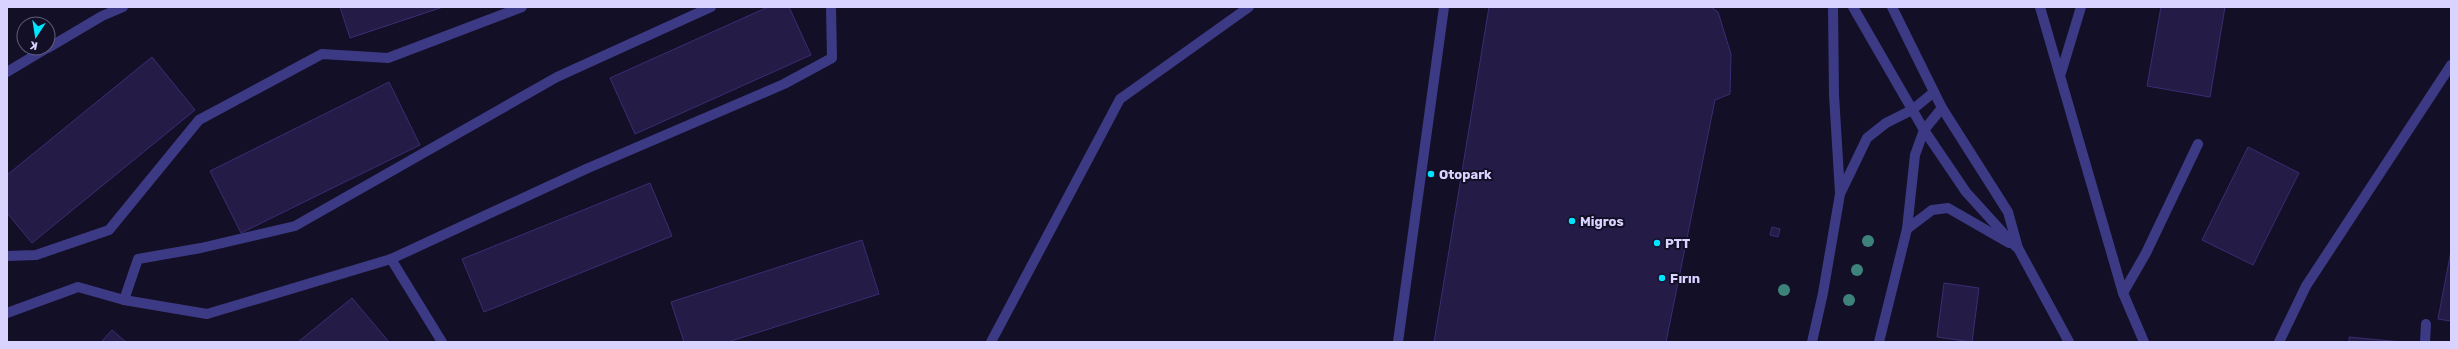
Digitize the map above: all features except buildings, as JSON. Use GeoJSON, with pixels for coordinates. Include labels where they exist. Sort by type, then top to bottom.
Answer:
{"type":"FeatureCollection","features":[{"type":"Feature","properties":{"kind":"street"},"geometry":{"type":"LineString","coordinates":[[56,43],[102,16],[123,7]]}},
{"type":"Feature","properties":{"kind":"street"},"geometry":{"type":"LineString","coordinates":[[7,256],[36,255],[109,230],[199,120],[322,54],[388,58],[522,7]]}},
{"type":"Feature","properties":{"kind":"street"},"geometry":{"type":"LineString","coordinates":[[124,300],[138,259],[201,248],[295,226],[557,77],[711,7]]}},
{"type":"Feature","properties":{"kind":"street"},"geometry":{"type":"LineString","coordinates":[[7,313],[78,287],[124,300],[207,314],[391,259],[586,168],[784,84],[832,58],[831,7]]}},
{"type":"Feature","properties":{"kind":"street"},"geometry":{"type":"LineString","coordinates":[[991,342],[1120,99],[1249,7]]}},
{"type":"Feature","properties":{"kind":"street"},"geometry":{"type":"LineString","coordinates":[[1398,342],[1444,7]]}},
{"type":"Feature","properties":{"kind":"street"},"geometry":{"type":"LineString","coordinates":[[1812,342],[1823,293],[1840,194],[1834,94],[1833,7]]}},
{"type":"Feature","properties":{"kind":"street"},"geometry":{"type":"LineString","coordinates":[[1853,7],[1924,130],[1966,192],[2018,248]]}},
{"type":"Feature","properties":{"kind":"street"},"geometry":{"type":"LineString","coordinates":[[1892,7],[1942,108],[2008,212],[2018,248],[2069,342]]}},
{"type":"Feature","properties":{"kind":"street"},"geometry":{"type":"LineString","coordinates":[[2040,7],[2124,293],[2144,342]]}},
{"type":"Feature","properties":{"kind":"street"},"geometry":{"type":"LineString","coordinates":[[2060,72],[2081,7]]}},
{"type":"Feature","properties":{"kind":"street"},"geometry":{"type":"LineString","coordinates":[[7,72],[34,56]]}},
{"type":"Feature","properties":{"kind":"street"},"geometry":{"type":"LineString","coordinates":[[2279,342],[2306,286],[2451,65]]}},
{"type":"Feature","properties":{"kind":"street"},"geometry":{"type":"LineString","coordinates":[[1840,194],[1867,138],[1886,123],[1912,110],[1934,92]]}},
{"type":"Feature","properties":{"kind":"street"},"geometry":{"type":"LineString","coordinates":[[1879,342],[1907,228],[1915,155],[1924,130],[1942,108]]}},
{"type":"Feature","properties":{"kind":"street"},"geometry":{"type":"LineString","coordinates":[[2124,293],[2146,253],[2198,144]]}},
{"type":"Feature","properties":{"kind":"street"},"geometry":{"type":"LineString","coordinates":[[1907,228],[1932,210],[1948,208],[2018,248]]}},
{"type":"Feature","properties":{"kind":"street"},"geometry":{"type":"LineString","coordinates":[[391,259],[442,342]]}},
{"type":"Feature","properties":{"kind":"street"},"geometry":{"type":"LineString","coordinates":[[2425,342],[2426,324]]}},
{"type":"Feature","properties":{"kind":"place","name":"Otopark"},"geometry":{"type":"Point","coordinates":[1431,174]}},
{"type":"Feature","properties":{"kind":"place","name":"Migros"},"geometry":{"type":"Point","coordinates":[1572,221]}},
{"type":"Feature","properties":{"kind":"place","name":"PTT"},"geometry":{"type":"Point","coordinates":[1657,243]}},
{"type":"Feature","properties":{"kind":"place","name":"Fırın"},"geometry":{"type":"Point","coordinates":[1662,278]}}]}
